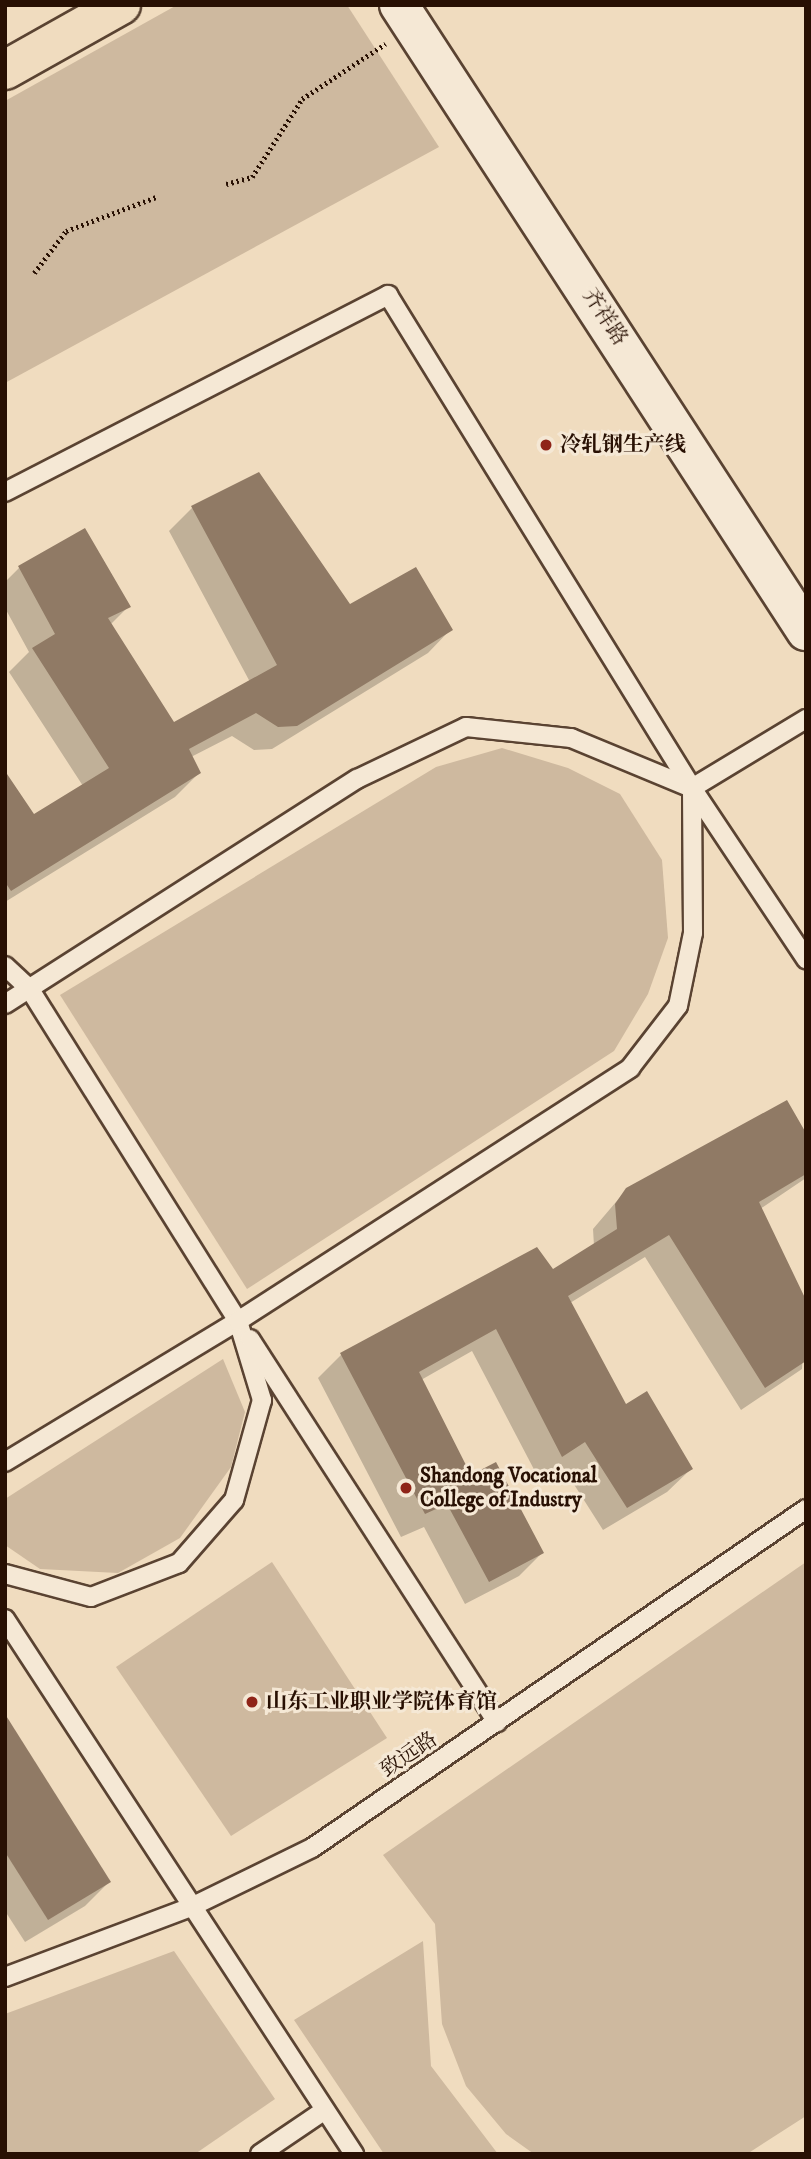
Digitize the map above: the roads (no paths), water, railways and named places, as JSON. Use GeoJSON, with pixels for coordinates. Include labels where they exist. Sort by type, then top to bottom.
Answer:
{"type":"FeatureCollection","features":[{"type":"Feature","properties":{"kind":"main road"},"geometry":{"type":"LineString","coordinates":[[5,70],[121,5]]}},
{"type":"Feature","properties":{"kind":"street","name":"齐祥路"},"geometry":{"type":"LineString","coordinates":[[406,15],[806,631]]}},
{"type":"Feature","properties":{"kind":"lane"},"geometry":{"type":"LineString","coordinates":[[5,492],[388,295],[692,788],[806,960]]}},
{"type":"Feature","properties":{"kind":"lane"},"geometry":{"type":"LineString","coordinates":[[692,788],[806,719]]}},
{"type":"Feature","properties":{"kind":"lane"},"geometry":{"type":"LineString","coordinates":[[5,1004],[357,779],[466,727],[571,738],[692,788]]}},
{"type":"Feature","properties":{"kind":"lane"},"geometry":{"type":"LineString","coordinates":[[5,1462],[238,1321],[630,1068],[678,1006],[693,933],[692,788]]}},
{"type":"Feature","properties":{"kind":"lane"},"geometry":{"type":"LineString","coordinates":[[5,966],[29,988],[238,1321],[497,1722]]}},
{"type":"Feature","properties":{"kind":"lane"},"geometry":{"type":"LineString","coordinates":[[5,1574],[91,1597],[179,1563],[234,1500],[262,1400],[238,1321]]}},
{"type":"Feature","properties":{"kind":"lane","name":"致远路"},"geometry":{"type":"LineString","coordinates":[[5,1977],[189,1908],[312,1848],[806,1509]]}},
{"type":"Feature","properties":{"kind":"lane"},"geometry":{"type":"LineString","coordinates":[[5,1619],[189,1908],[354,2154]]}},
{"type":"Feature","properties":{"kind":"lane"},"geometry":{"type":"LineString","coordinates":[[260,2154],[325,2110]]}},
{"type":"Feature","properties":{"kind":"place","name":"冷轧钢生产线"},"geometry":{"type":"Point","coordinates":[546,445]}},
{"type":"Feature","properties":{"kind":"place","name":"Shandong Vocational College of Industry"},"geometry":{"type":"Point","coordinates":[406,1488]}},
{"type":"Feature","properties":{"kind":"place","name":"山东工业职业学院体育馆"},"geometry":{"type":"Point","coordinates":[252,1702]}}]}
